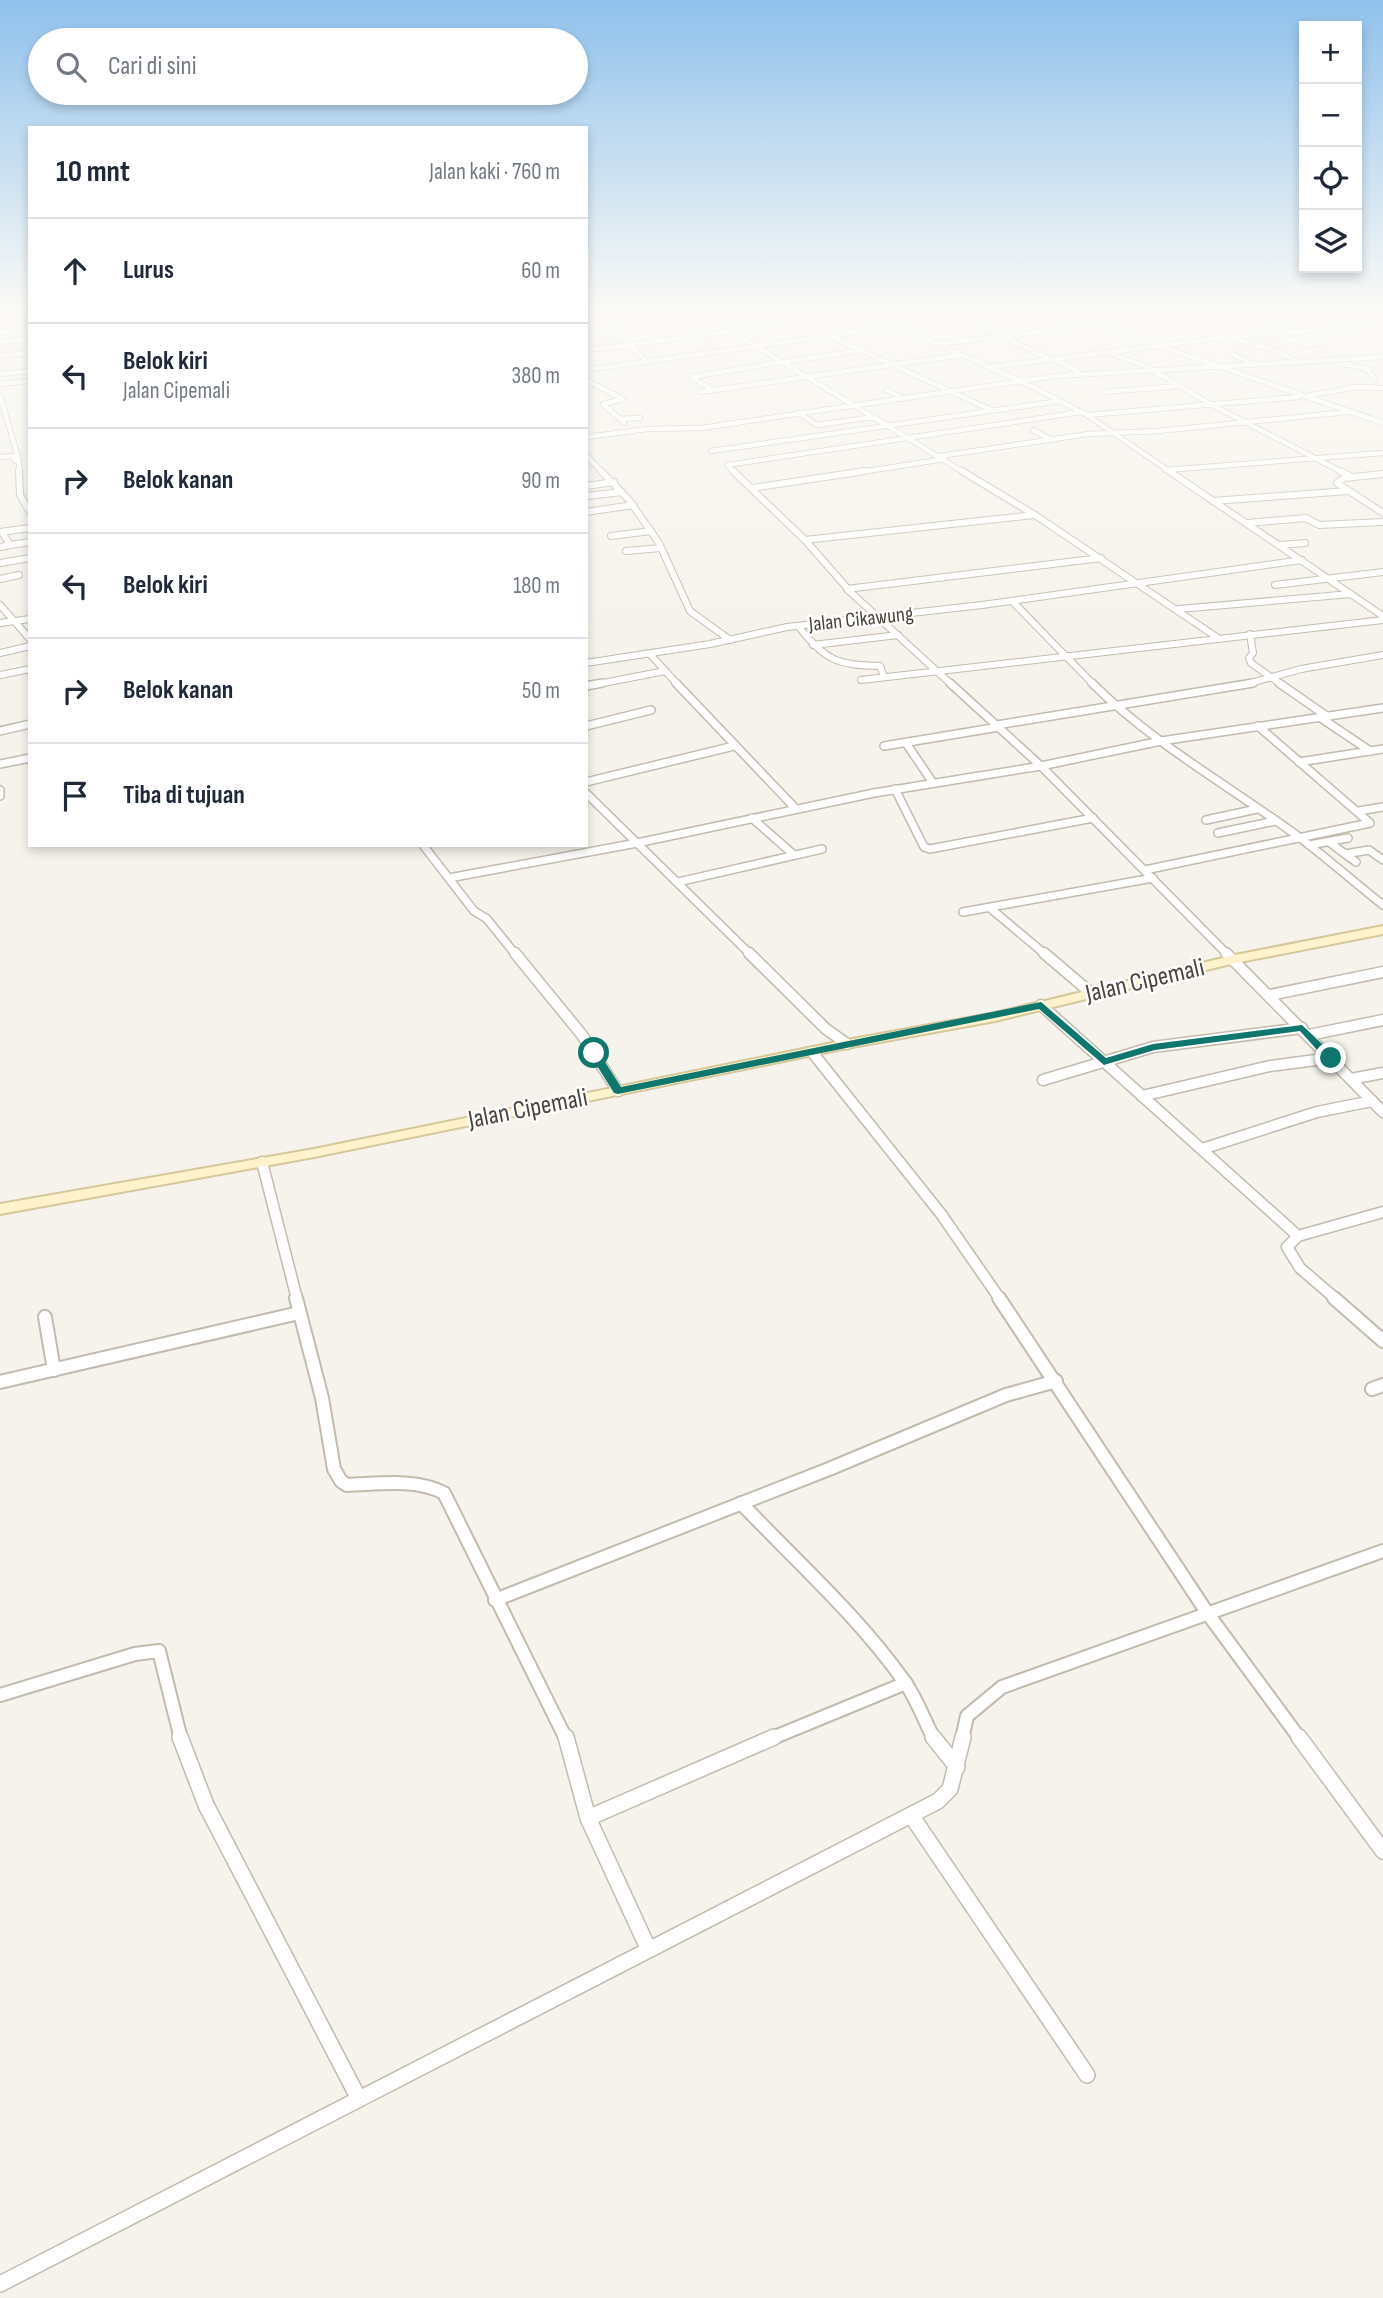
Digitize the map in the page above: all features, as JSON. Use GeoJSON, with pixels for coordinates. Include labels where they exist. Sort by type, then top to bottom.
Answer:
{"type":"FeatureCollection","features":[{"type":"Feature","properties":{"kind":"main road","name":"Jalan Cipemali"},"geometry":{"type":"LineString","coordinates":[[0,1209],[262,1162],[812,1052],[1041,1005],[1235,959],[1383,930]]}},
{"type":"Feature","properties":{"kind":"street"},"geometry":{"type":"LineString","coordinates":[[5,413],[17,461],[20,495],[28,509]]}},
{"type":"Feature","properties":{"kind":"street"},"geometry":{"type":"LineString","coordinates":[[613,413],[632,431]]}},
{"type":"Feature","properties":{"kind":"street"},"geometry":{"type":"LineString","coordinates":[[588,436],[701,428],[797,413]]}},
{"type":"Feature","properties":{"kind":"street"},"geometry":{"type":"LineString","coordinates":[[799,413],[817,425],[874,417]]}},
{"type":"Feature","properties":{"kind":"street"},"geometry":{"type":"LineString","coordinates":[[868,413],[1035,515],[1179,609],[1218,638]]}},
{"type":"Feature","properties":{"kind":"street"},"geometry":{"type":"LineString","coordinates":[[711,451],[970,413]]}},
{"type":"Feature","properties":{"kind":"street"},"geometry":{"type":"LineString","coordinates":[[1095,413],[727,465],[804,540],[876,618],[1041,766],[1235,959],[1383,1112]]}},
{"type":"Feature","properties":{"kind":"street"},"geometry":{"type":"LineString","coordinates":[[1228,413],[1320,458],[1352,477]]}},
{"type":"Feature","properties":{"kind":"street"},"geometry":{"type":"LineString","coordinates":[[752,488],[1050,439],[1337,413]]}},
{"type":"Feature","properties":{"kind":"street"},"geometry":{"type":"LineString","coordinates":[[1352,413],[1383,423]]}},
{"type":"Feature","properties":{"kind":"street"},"geometry":{"type":"LineString","coordinates":[[1084,414],[1116,433],[1383,618]]}},
{"type":"Feature","properties":{"kind":"street"},"geometry":{"type":"LineString","coordinates":[[620,419],[640,418]]}},
{"type":"Feature","properties":{"kind":"street"},"geometry":{"type":"LineString","coordinates":[[1032,430],[1050,439]]}},
{"type":"Feature","properties":{"kind":"street"},"geometry":{"type":"LineString","coordinates":[[1002,446],[1015,450]]}},
{"type":"Feature","properties":{"kind":"street"},"geometry":{"type":"LineString","coordinates":[[1166,470],[1383,453]]}},
{"type":"Feature","properties":{"kind":"street"},"geometry":{"type":"LineString","coordinates":[[0,457],[12,456],[17,461]]}},
{"type":"Feature","properties":{"kind":"street"},"geometry":{"type":"LineString","coordinates":[[588,456],[614,482],[651,531],[690,611],[730,640]]}},
{"type":"Feature","properties":{"kind":"street"},"geometry":{"type":"LineString","coordinates":[[0,463],[17,461]]}},
{"type":"Feature","properties":{"kind":"street"},"geometry":{"type":"LineString","coordinates":[[588,464],[595,463]]}},
{"type":"Feature","properties":{"kind":"street"},"geometry":{"type":"LineString","coordinates":[[1383,474],[1352,477],[1337,483],[1383,513]]}},
{"type":"Feature","properties":{"kind":"street"},"geometry":{"type":"LineString","coordinates":[[588,486],[614,482]]}},
{"type":"Feature","properties":{"kind":"street"},"geometry":{"type":"LineString","coordinates":[[1212,501],[1348,491]]}},
{"type":"Feature","properties":{"kind":"street"},"geometry":{"type":"LineString","coordinates":[[588,496],[622,492]]}},
{"type":"Feature","properties":{"kind":"street"},"geometry":{"type":"LineString","coordinates":[[588,512],[633,505]]}},
{"type":"Feature","properties":{"kind":"street"},"geometry":{"type":"LineString","coordinates":[[804,540],[1035,515]]}},
{"type":"Feature","properties":{"kind":"street"},"geometry":{"type":"LineString","coordinates":[[1246,523],[1306,518],[1320,525],[1383,522]]}},
{"type":"Feature","properties":{"kind":"street"},"geometry":{"type":"LineString","coordinates":[[10,545],[1,532],[28,528]]}},
{"type":"Feature","properties":{"kind":"street"},"geometry":{"type":"LineString","coordinates":[[611,536],[651,531]]}},
{"type":"Feature","properties":{"kind":"street"},"geometry":{"type":"LineString","coordinates":[[0,547],[28,542]]}},
{"type":"Feature","properties":{"kind":"street"},"geometry":{"type":"LineString","coordinates":[[1280,545],[1304,543]]}},
{"type":"Feature","properties":{"kind":"street"},"geometry":{"type":"LineString","coordinates":[[626,551],[661,548]]}},
{"type":"Feature","properties":{"kind":"street"},"geometry":{"type":"LineString","coordinates":[[0,563],[28,558]]}},
{"type":"Feature","properties":{"kind":"street"},"geometry":{"type":"LineString","coordinates":[[848,589],[1101,558]]}},
{"type":"Feature","properties":{"kind":"street","name":"Jalan Cikawung"},"geometry":{"type":"LineString","coordinates":[[588,663],[730,640],[798,625],[1012,601],[1302,560]]}},
{"type":"Feature","properties":{"kind":"street"},"geometry":{"type":"LineString","coordinates":[[1275,585],[1383,572]]}},
{"type":"Feature","properties":{"kind":"street"},"geometry":{"type":"LineString","coordinates":[[0,579],[19,575]]}},
{"type":"Feature","properties":{"kind":"street"},"geometry":{"type":"LineString","coordinates":[[1179,609],[1351,594]]}},
{"type":"Feature","properties":{"kind":"street"},"geometry":{"type":"LineString","coordinates":[[1012,601],[1114,705],[1300,838],[1383,905]]}},
{"type":"Feature","properties":{"kind":"street"},"geometry":{"type":"LineString","coordinates":[[0,605],[28,637]]}},
{"type":"Feature","properties":{"kind":"street"},"geometry":{"type":"LineString","coordinates":[[861,680],[1383,618]]}},
{"type":"Feature","properties":{"kind":"street"},"geometry":{"type":"LineString","coordinates":[[0,623],[28,619]]}},
{"type":"Feature","properties":{"kind":"street"},"geometry":{"type":"LineString","coordinates":[[798,625],[813,645],[843,665],[880,666],[884,677]]}},
{"type":"Feature","properties":{"kind":"street"},"geometry":{"type":"LineString","coordinates":[[813,645],[898,635]]}},
{"type":"Feature","properties":{"kind":"street"},"geometry":{"type":"LineString","coordinates":[[1250,635],[1253,653],[1250,660],[1324,717],[1378,751]]}},
{"type":"Feature","properties":{"kind":"street"},"geometry":{"type":"LineString","coordinates":[[0,653],[28,646]]}},
{"type":"Feature","properties":{"kind":"street"},"geometry":{"type":"LineString","coordinates":[[650,654],[794,808]]}},
{"type":"Feature","properties":{"kind":"street"},"geometry":{"type":"LineString","coordinates":[[884,746],[1253,683],[1269,676],[1297,672],[1322,664],[1383,655]]}},
{"type":"Feature","properties":{"kind":"street"},"geometry":{"type":"LineString","coordinates":[[0,675],[28,668]]}},
{"type":"Feature","properties":{"kind":"street"},"geometry":{"type":"LineString","coordinates":[[588,687],[665,671]]}},
{"type":"Feature","properties":{"kind":"street"},"geometry":{"type":"LineString","coordinates":[[449,878],[637,843],[895,789],[1041,766],[1161,741],[1383,708]]}},
{"type":"Feature","properties":{"kind":"street"},"geometry":{"type":"LineString","coordinates":[[588,726],[651,710]]}},
{"type":"Feature","properties":{"kind":"street"},"geometry":{"type":"LineString","coordinates":[[0,731],[28,724]]}},
{"type":"Feature","properties":{"kind":"street"},"geometry":{"type":"LineString","coordinates":[[1145,870],[1370,823],[1258,726]]}},
{"type":"Feature","properties":{"kind":"street"},"geometry":{"type":"LineString","coordinates":[[906,743],[933,783]]}},
{"type":"Feature","properties":{"kind":"street"},"geometry":{"type":"LineString","coordinates":[[588,782],[734,746]]}},
{"type":"Feature","properties":{"kind":"street"},"geometry":{"type":"LineString","coordinates":[[1299,762],[1378,751]]}},
{"type":"Feature","properties":{"kind":"street"},"geometry":{"type":"LineString","coordinates":[[0,764],[28,758]]}},
{"type":"Feature","properties":{"kind":"street"},"geometry":{"type":"LineString","coordinates":[[895,789],[924,846],[930,849],[1093,818]]}},
{"type":"Feature","properties":{"kind":"street"},"geometry":{"type":"LineString","coordinates":[[0,790],[0,796]]}},
{"type":"Feature","properties":{"kind":"street"},"geometry":{"type":"LineString","coordinates":[[588,795],[826,1029],[847,1044]]}},
{"type":"Feature","properties":{"kind":"street"},"geometry":{"type":"LineString","coordinates":[[1359,811],[1383,807]]}},
{"type":"Feature","properties":{"kind":"street"},"geometry":{"type":"LineString","coordinates":[[1206,820],[1258,809]]}},
{"type":"Feature","properties":{"kind":"street"},"geometry":{"type":"LineString","coordinates":[[752,817],[794,855]]}},
{"type":"Feature","properties":{"kind":"street"},"geometry":{"type":"LineString","coordinates":[[1218,834],[1275,821]]}},
{"type":"Feature","properties":{"kind":"street"},"geometry":{"type":"LineString","coordinates":[[1309,845],[1348,838]]}},
{"type":"Feature","properties":{"kind":"street"},"geometry":{"type":"LineString","coordinates":[[1329,842],[1356,862]]}},
{"type":"Feature","properties":{"kind":"street"},"geometry":{"type":"LineString","coordinates":[[425,847],[474,911],[487,919],[582,1035],[618,1091]]}},
{"type":"Feature","properties":{"kind":"street"},"geometry":{"type":"LineString","coordinates":[[678,882],[822,849]]}},
{"type":"Feature","properties":{"kind":"street"},"geometry":{"type":"LineString","coordinates":[[1345,854],[1369,850],[1383,860]]}},
{"type":"Feature","properties":{"kind":"street"},"geometry":{"type":"LineString","coordinates":[[963,912],[1153,878]]}},
{"type":"Feature","properties":{"kind":"street"},"geometry":{"type":"LineString","coordinates":[[990,908],[1091,993]]}},
{"type":"Feature","properties":{"kind":"street"},"geometry":{"type":"LineString","coordinates":[[1269,995],[1383,972]]}},
{"type":"Feature","properties":{"kind":"street"},"geometry":{"type":"LineString","coordinates":[[1041,1005],[1298,1236]]}},
{"type":"Feature","properties":{"kind":"street"},"geometry":{"type":"LineString","coordinates":[[1043,1080],[1153,1047],[1383,1020]]}},
{"type":"Feature","properties":{"kind":"street"},"geometry":{"type":"LineString","coordinates":[[826,1029],[827,1048]]}},
{"type":"Feature","properties":{"kind":"street"},"geometry":{"type":"LineString","coordinates":[[812,1052],[941,1214],[1056,1381],[1208,1614],[1383,1852]]}},
{"type":"Feature","properties":{"kind":"street"},"geometry":{"type":"LineString","coordinates":[[1142,1096],[1270,1066],[1331,1058]]}},
{"type":"Feature","properties":{"kind":"street"},"geometry":{"type":"LineString","coordinates":[[1351,1079],[1383,1073]]}},
{"type":"Feature","properties":{"kind":"street"},"geometry":{"type":"LineString","coordinates":[[1202,1149],[1317,1112],[1372,1101]]}},
{"type":"Feature","properties":{"kind":"street"},"geometry":{"type":"LineString","coordinates":[[262,1162],[338,1479],[347,1485],[435,1487],[444,1493],[495,1600],[562,1726],[578,1774],[588,1818],[648,1948]]}},
{"type":"Feature","properties":{"kind":"street"},"geometry":{"type":"LineString","coordinates":[[1383,1212],[1298,1236],[1287,1247],[1300,1268],[1383,1340]]}},
{"type":"Feature","properties":{"kind":"street"},"geometry":{"type":"LineString","coordinates":[[0,1382],[299,1312]]}},
{"type":"Feature","properties":{"kind":"street"},"geometry":{"type":"LineString","coordinates":[[45,1317],[54,1370]]}},
{"type":"Feature","properties":{"kind":"street"},"geometry":{"type":"LineString","coordinates":[[495,1600],[1006,1395],[1056,1381]]}},
{"type":"Feature","properties":{"kind":"street"},"geometry":{"type":"LineString","coordinates":[[741,1503],[822,1587],[906,1683],[938,1749],[957,1767]]}},
{"type":"Feature","properties":{"kind":"street"},"geometry":{"type":"LineString","coordinates":[[0,2284],[648,1948],[911,1815],[950,1788],[967,1716],[1002,1687],[1383,1551]]}},
{"type":"Feature","properties":{"kind":"street"},"geometry":{"type":"LineString","coordinates":[[0,1695],[135,1654],[159,1651],[181,1740],[206,1805],[359,2099]]}},
{"type":"Feature","properties":{"kind":"street"},"geometry":{"type":"LineString","coordinates":[[588,1818],[843,1707],[906,1683]]}},
{"type":"Feature","properties":{"kind":"street"},"geometry":{"type":"LineString","coordinates":[[911,1815],[1087,2075]]}},
{"type":"Feature","properties":{"kind":"route"},"geometry":{"type":"LineString","coordinates":[[594,1053],[618,1091],[995,1017],[1041,1005],[1104,1062],[1153,1047],[1302,1028],[1331,1058]]}}]}
